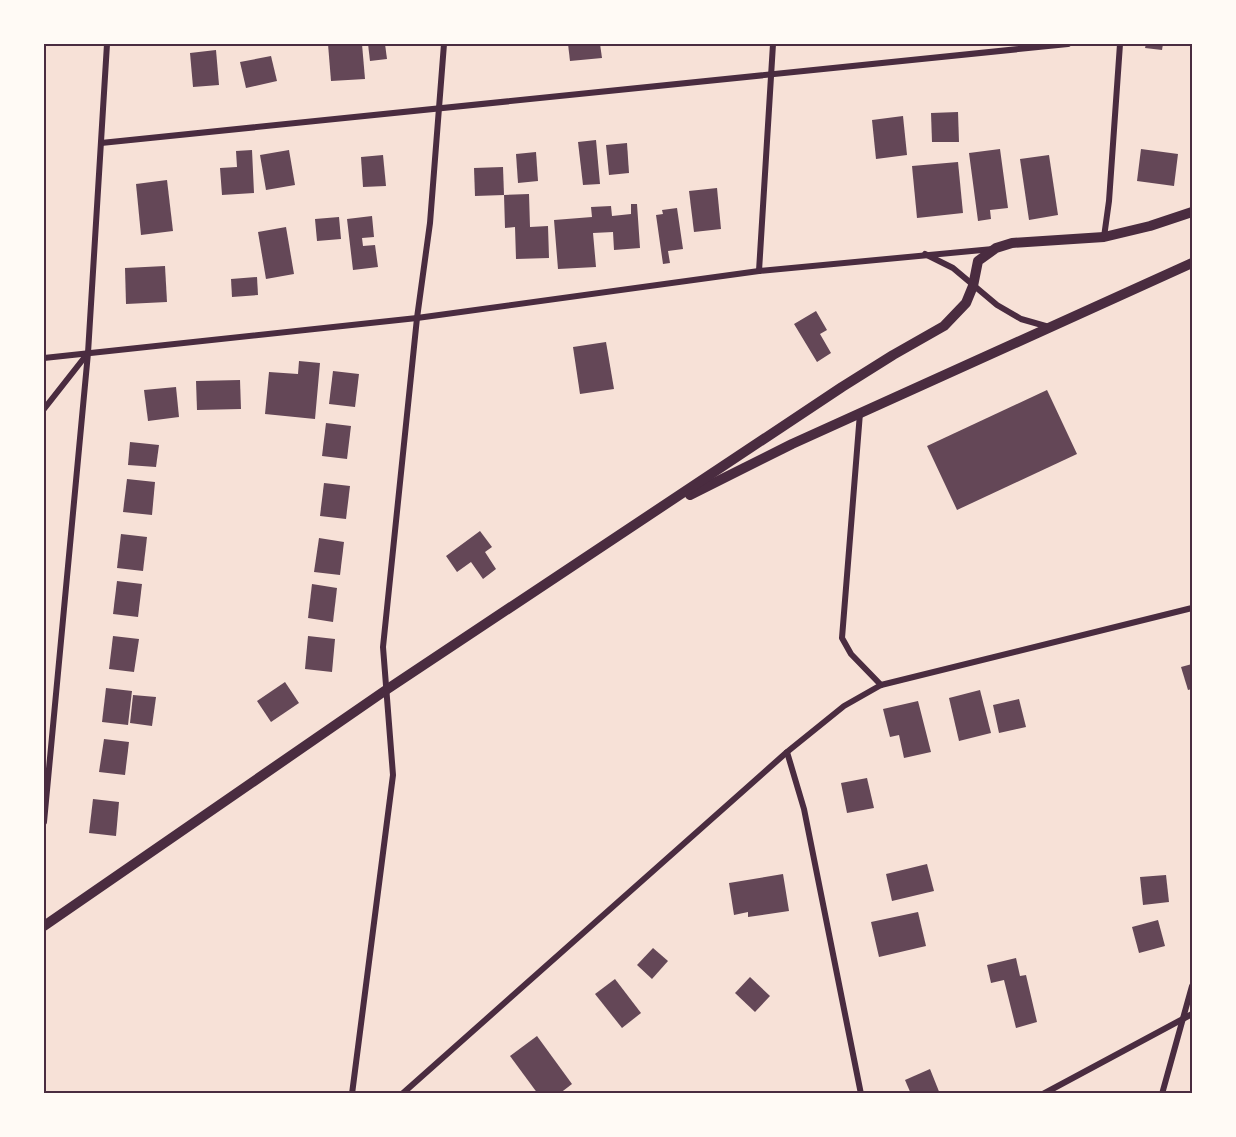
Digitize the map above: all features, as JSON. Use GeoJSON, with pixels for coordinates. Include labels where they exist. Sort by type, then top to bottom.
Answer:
{"type":"FeatureCollection","features":[{"type":"Feature","properties":{"kind":"street"},"geometry":{"type":"LineString","coordinates":[[44,822],[88,353],[107,44]]}},
{"type":"Feature","properties":{"kind":"street"},"geometry":{"type":"LineString","coordinates":[[352,1094],[393,775],[383,647],[417,318],[430,224],[444,44]]}},
{"type":"Feature","properties":{"kind":"street"},"geometry":{"type":"LineString","coordinates":[[759,271],[773,44]]}},
{"type":"Feature","properties":{"kind":"street"},"geometry":{"type":"LineString","coordinates":[[101,144],[1068,44]]}},
{"type":"Feature","properties":{"kind":"street"},"geometry":{"type":"LineString","coordinates":[[1104,237],[1109,201],[1120,44]]}},
{"type":"Feature","properties":{"kind":"street"},"geometry":{"type":"LineString","coordinates":[[44,358],[417,318],[759,271],[996,248],[1012,243],[1104,237],[1150,226],[1192,212]]}},
{"type":"Feature","properties":{"kind":"street"},"geometry":{"type":"LineString","coordinates":[[44,926],[386,690],[842,387],[944,326],[962,309],[973,286],[978,261],[996,248]]}},
{"type":"Feature","properties":{"kind":"street"},"geometry":{"type":"LineString","coordinates":[[924,254],[953,268],[997,305],[1021,319],[1051,327]]}},
{"type":"Feature","properties":{"kind":"street"},"geometry":{"type":"LineString","coordinates":[[650,515],[792,444],[1192,263]]}},
{"type":"Feature","properties":{"kind":"street"},"geometry":{"type":"LineString","coordinates":[[44,409],[88,353]]}},
{"type":"Feature","properties":{"kind":"street"},"geometry":{"type":"LineString","coordinates":[[860,413],[842,639],[851,654],[881,685]]}},
{"type":"Feature","properties":{"kind":"street"},"geometry":{"type":"LineString","coordinates":[[402,1094],[787,752],[844,706],[881,685],[1192,608]]}},
{"type":"Feature","properties":{"kind":"street"},"geometry":{"type":"LineString","coordinates":[[787,752],[804,809],[861,1094]]}},
{"type":"Feature","properties":{"kind":"street"},"geometry":{"type":"LineString","coordinates":[[1162,1094],[1192,986]]}},
{"type":"Feature","properties":{"kind":"street"},"geometry":{"type":"LineString","coordinates":[[1043,1094],[1192,1014]]}},
{"type":"Feature","properties":{"kind":"building"},"geometry":{"type":"Polygon","coordinates":[[[328,44],[362,44],[365,79],[331,81],[328,44]]]}},
{"type":"Feature","properties":{"kind":"building"},"geometry":{"type":"Polygon","coordinates":[[[368,44],[385,44],[387,59],[370,61],[368,44]]]}},
{"type":"Feature","properties":{"kind":"building"},"geometry":{"type":"Polygon","coordinates":[[[568,44],[600,44],[602,58],[570,61],[568,44]]]}},
{"type":"Feature","properties":{"kind":"building"},"geometry":{"type":"Polygon","coordinates":[[[1146,44],[1163,44],[1162,50],[1145,48],[1146,44]]]}},
{"type":"Feature","properties":{"kind":"building"},"geometry":{"type":"Polygon","coordinates":[[[216,50],[219,85],[193,87],[190,53],[216,50]]]}},
{"type":"Feature","properties":{"kind":"building"},"geometry":{"type":"Polygon","coordinates":[[[271,56],[277,81],[246,88],[240,62],[271,56]]]}},
{"type":"Feature","properties":{"kind":"building"},"geometry":{"type":"Polygon","coordinates":[[[958,112],[959,142],[932,142],[931,113],[958,112]]]}},
{"type":"Feature","properties":{"kind":"building"},"geometry":{"type":"Polygon","coordinates":[[[903,116],[907,155],[876,159],[872,120],[903,116]]]}},
{"type":"Feature","properties":{"kind":"building"},"geometry":{"type":"Polygon","coordinates":[[[596,140],[600,184],[583,185],[578,142],[596,140]]]}},
{"type":"Feature","properties":{"kind":"building"},"geometry":{"type":"Polygon","coordinates":[[[627,143],[629,173],[609,175],[606,145],[627,143]]]}},
{"type":"Feature","properties":{"kind":"building"},"geometry":{"type":"Polygon","coordinates":[[[1000,149],[1008,208],[990,210],[991,219],[978,221],[969,153],[1000,149]]]}},
{"type":"Feature","properties":{"kind":"building"},"geometry":{"type":"Polygon","coordinates":[[[1141,149],[1178,154],[1174,186],[1137,181],[1141,149]]]}},
{"type":"Feature","properties":{"kind":"building"},"geometry":{"type":"Polygon","coordinates":[[[252,150],[254,193],[222,195],[220,168],[237,167],[236,151],[252,150]]]}},
{"type":"Feature","properties":{"kind":"building"},"geometry":{"type":"Polygon","coordinates":[[[289,150],[295,185],[266,190],[260,155],[289,150]]]}},
{"type":"Feature","properties":{"kind":"building"},"geometry":{"type":"Polygon","coordinates":[[[536,152],[538,181],[518,183],[516,154],[536,152]]]}},
{"type":"Feature","properties":{"kind":"building"},"geometry":{"type":"Polygon","coordinates":[[[383,155],[386,186],[363,187],[361,157],[383,155]]]}},
{"type":"Feature","properties":{"kind":"building"},"geometry":{"type":"Polygon","coordinates":[[[1049,155],[1058,215],[1029,220],[1020,159],[1049,155]]]}},
{"type":"Feature","properties":{"kind":"building"},"geometry":{"type":"Polygon","coordinates":[[[958,162],[963,213],[917,218],[912,166],[958,162]]]}},
{"type":"Feature","properties":{"kind":"building"},"geometry":{"type":"Polygon","coordinates":[[[503,167],[504,195],[475,196],[474,168],[503,167]]]}},
{"type":"Feature","properties":{"kind":"building"},"geometry":{"type":"Polygon","coordinates":[[[167,180],[173,231],[141,235],[136,184],[167,180]]]}},
{"type":"Feature","properties":{"kind":"building"},"geometry":{"type":"Polygon","coordinates":[[[717,188],[721,229],[694,232],[689,191],[717,188]]]}},
{"type":"Feature","properties":{"kind":"building"},"geometry":{"type":"Polygon","coordinates":[[[529,194],[530,227],[548,226],[549,258],[516,259],[515,227],[505,228],[504,195],[529,194]]]}},
{"type":"Feature","properties":{"kind":"building"},"geometry":{"type":"Polygon","coordinates":[[[631,204],[637,204],[640,248],[614,250],[613,232],[593,233],[596,267],[558,269],[554,220],[592,217],[591,207],[611,206],[612,216],[631,214],[631,204]]]}},
{"type":"Feature","properties":{"kind":"building"},"geometry":{"type":"Polygon","coordinates":[[[677,208],[683,249],[668,251],[670,263],[663,264],[656,215],[663,214],[662,210],[677,208]]]}},
{"type":"Feature","properties":{"kind":"building"},"geometry":{"type":"Polygon","coordinates":[[[372,216],[374,237],[362,238],[363,246],[375,245],[378,267],[353,270],[347,219],[372,216]]]}},
{"type":"Feature","properties":{"kind":"building"},"geometry":{"type":"Polygon","coordinates":[[[339,217],[341,239],[317,241],[315,219],[339,217]]]}},
{"type":"Feature","properties":{"kind":"building"},"geometry":{"type":"Polygon","coordinates":[[[286,227],[294,274],[266,279],[258,232],[286,227]]]}},
{"type":"Feature","properties":{"kind":"building"},"geometry":{"type":"Polygon","coordinates":[[[165,266],[167,302],[126,304],[125,268],[165,266]]]}},
{"type":"Feature","properties":{"kind":"building"},"geometry":{"type":"Polygon","coordinates":[[[257,277],[258,295],[232,297],[231,279],[257,277]]]}},
{"type":"Feature","properties":{"kind":"building"},"geometry":{"type":"Polygon","coordinates":[[[816,311],[827,330],[820,334],[831,353],[817,362],[794,324],[816,311]]]}},
{"type":"Feature","properties":{"kind":"building"},"geometry":{"type":"Polygon","coordinates":[[[606,342],[614,389],[580,394],[573,347],[606,342]]]}},
{"type":"Feature","properties":{"kind":"building"},"geometry":{"type":"Polygon","coordinates":[[[299,361],[320,363],[315,419],[265,414],[269,372],[298,374],[299,361]]]}},
{"type":"Feature","properties":{"kind":"building"},"geometry":{"type":"Polygon","coordinates":[[[333,371],[359,374],[355,407],[329,404],[333,371]]]}},
{"type":"Feature","properties":{"kind":"building"},"geometry":{"type":"Polygon","coordinates":[[[240,380],[241,409],[197,410],[196,381],[240,380]]]}},
{"type":"Feature","properties":{"kind":"building"},"geometry":{"type":"Polygon","coordinates":[[[176,387],[179,417],[148,421],[144,390],[176,387]]]}},
{"type":"Feature","properties":{"kind":"building"},"geometry":{"type":"Polygon","coordinates":[[[1047,390],[1077,454],[957,510],[927,446],[1047,390]]]}},
{"type":"Feature","properties":{"kind":"building"},"geometry":{"type":"Polygon","coordinates":[[[326,423],[351,426],[347,459],[322,456],[326,423]]]}},
{"type":"Feature","properties":{"kind":"building"},"geometry":{"type":"Polygon","coordinates":[[[130,442],[159,445],[156,467],[128,465],[130,442]]]}},
{"type":"Feature","properties":{"kind":"building"},"geometry":{"type":"Polygon","coordinates":[[[127,479],[155,482],[152,515],[123,512],[127,479]]]}},
{"type":"Feature","properties":{"kind":"building"},"geometry":{"type":"Polygon","coordinates":[[[324,483],[350,486],[346,519],[320,516],[324,483]]]}},
{"type":"Feature","properties":{"kind":"building"},"geometry":{"type":"Polygon","coordinates":[[[480,531],[492,547],[485,552],[496,569],[483,579],[471,562],[457,572],[446,556],[480,531]]]}},
{"type":"Feature","properties":{"kind":"building"},"geometry":{"type":"Polygon","coordinates":[[[121,534],[147,537],[143,571],[117,568],[121,534]]]}},
{"type":"Feature","properties":{"kind":"building"},"geometry":{"type":"Polygon","coordinates":[[[319,538],[344,542],[340,575],[314,572],[319,538]]]}},
{"type":"Feature","properties":{"kind":"building"},"geometry":{"type":"Polygon","coordinates":[[[117,581],[142,584],[138,617],[113,614],[117,581]]]}},
{"type":"Feature","properties":{"kind":"building"},"geometry":{"type":"Polygon","coordinates":[[[312,584],[337,588],[333,622],[308,618],[312,584]]]}},
{"type":"Feature","properties":{"kind":"building"},"geometry":{"type":"Polygon","coordinates":[[[113,636],[139,639],[134,672],[109,669],[113,636]]]}},
{"type":"Feature","properties":{"kind":"building"},"geometry":{"type":"Polygon","coordinates":[[[308,636],[335,639],[332,672],[305,669],[308,636]]]}},
{"type":"Feature","properties":{"kind":"building"},"geometry":{"type":"Polygon","coordinates":[[[1192,664],[1192,689],[1188,690],[1181,667],[1192,664]]]}},
{"type":"Feature","properties":{"kind":"building"},"geometry":{"type":"Polygon","coordinates":[[[285,682],[299,703],[271,722],[257,701],[285,682]]]}},
{"type":"Feature","properties":{"kind":"building"},"geometry":{"type":"Polygon","coordinates":[[[106,688],[132,691],[128,725],[102,722],[106,688]]]}},
{"type":"Feature","properties":{"kind":"building"},"geometry":{"type":"Polygon","coordinates":[[[980,690],[991,733],[959,741],[949,698],[980,690]]]}},
{"type":"Feature","properties":{"kind":"building"},"geometry":{"type":"Polygon","coordinates":[[[133,695],[156,697],[152,726],[130,723],[133,695]]]}},
{"type":"Feature","properties":{"kind":"building"},"geometry":{"type":"Polygon","coordinates":[[[1019,699],[1026,727],[999,733],[993,705],[1019,699]]]}},
{"type":"Feature","properties":{"kind":"building"},"geometry":{"type":"Polygon","coordinates":[[[918,701],[931,752],[904,758],[899,735],[890,737],[883,709],[918,701]]]}},
{"type":"Feature","properties":{"kind":"building"},"geometry":{"type":"Polygon","coordinates":[[[104,739],[129,742],[125,775],[99,772],[104,739]]]}},
{"type":"Feature","properties":{"kind":"building"},"geometry":{"type":"Polygon","coordinates":[[[867,778],[874,808],[847,813],[841,783],[867,778]]]}},
{"type":"Feature","properties":{"kind":"building"},"geometry":{"type":"Polygon","coordinates":[[[93,799],[119,802],[116,836],[89,833],[93,799]]]}},
{"type":"Feature","properties":{"kind":"building"},"geometry":{"type":"Polygon","coordinates":[[[927,864],[934,891],[892,901],[886,874],[927,864]]]}},
{"type":"Feature","properties":{"kind":"building"},"geometry":{"type":"Polygon","coordinates":[[[783,874],[789,911],[748,917],[748,912],[734,915],[729,883],[783,874]]]}},
{"type":"Feature","properties":{"kind":"building"},"geometry":{"type":"Polygon","coordinates":[[[1166,875],[1169,902],[1143,905],[1140,877],[1166,875]]]}},
{"type":"Feature","properties":{"kind":"building"},"geometry":{"type":"Polygon","coordinates":[[[918,912],[926,946],[879,957],[871,922],[918,912]]]}},
{"type":"Feature","properties":{"kind":"building"},"geometry":{"type":"Polygon","coordinates":[[[1158,920],[1165,946],[1139,953],[1132,927],[1158,920]]]}},
{"type":"Feature","properties":{"kind":"building"},"geometry":{"type":"Polygon","coordinates":[[[653,948],[668,961],[652,979],[637,965],[653,948]]]}},
{"type":"Feature","properties":{"kind":"building"},"geometry":{"type":"Polygon","coordinates":[[[1016,958],[1020,976],[1026,975],[1037,1022],[1016,1028],[1004,980],[991,983],[987,965],[1016,958]]]}},
{"type":"Feature","properties":{"kind":"building"},"geometry":{"type":"Polygon","coordinates":[[[750,977],[770,996],[755,1012],[735,993],[750,977]]]}},
{"type":"Feature","properties":{"kind":"building"},"geometry":{"type":"Polygon","coordinates":[[[615,979],[641,1013],[622,1028],[595,994],[615,979]]]}},
{"type":"Feature","properties":{"kind":"building"},"geometry":{"type":"Polygon","coordinates":[[[537,1036],[572,1084],[559,1094],[538,1094],[510,1056],[537,1036]]]}},
{"type":"Feature","properties":{"kind":"building"},"geometry":{"type":"Polygon","coordinates":[[[930,1069],[940,1094],[911,1094],[905,1080],[930,1069]]]}}]}
